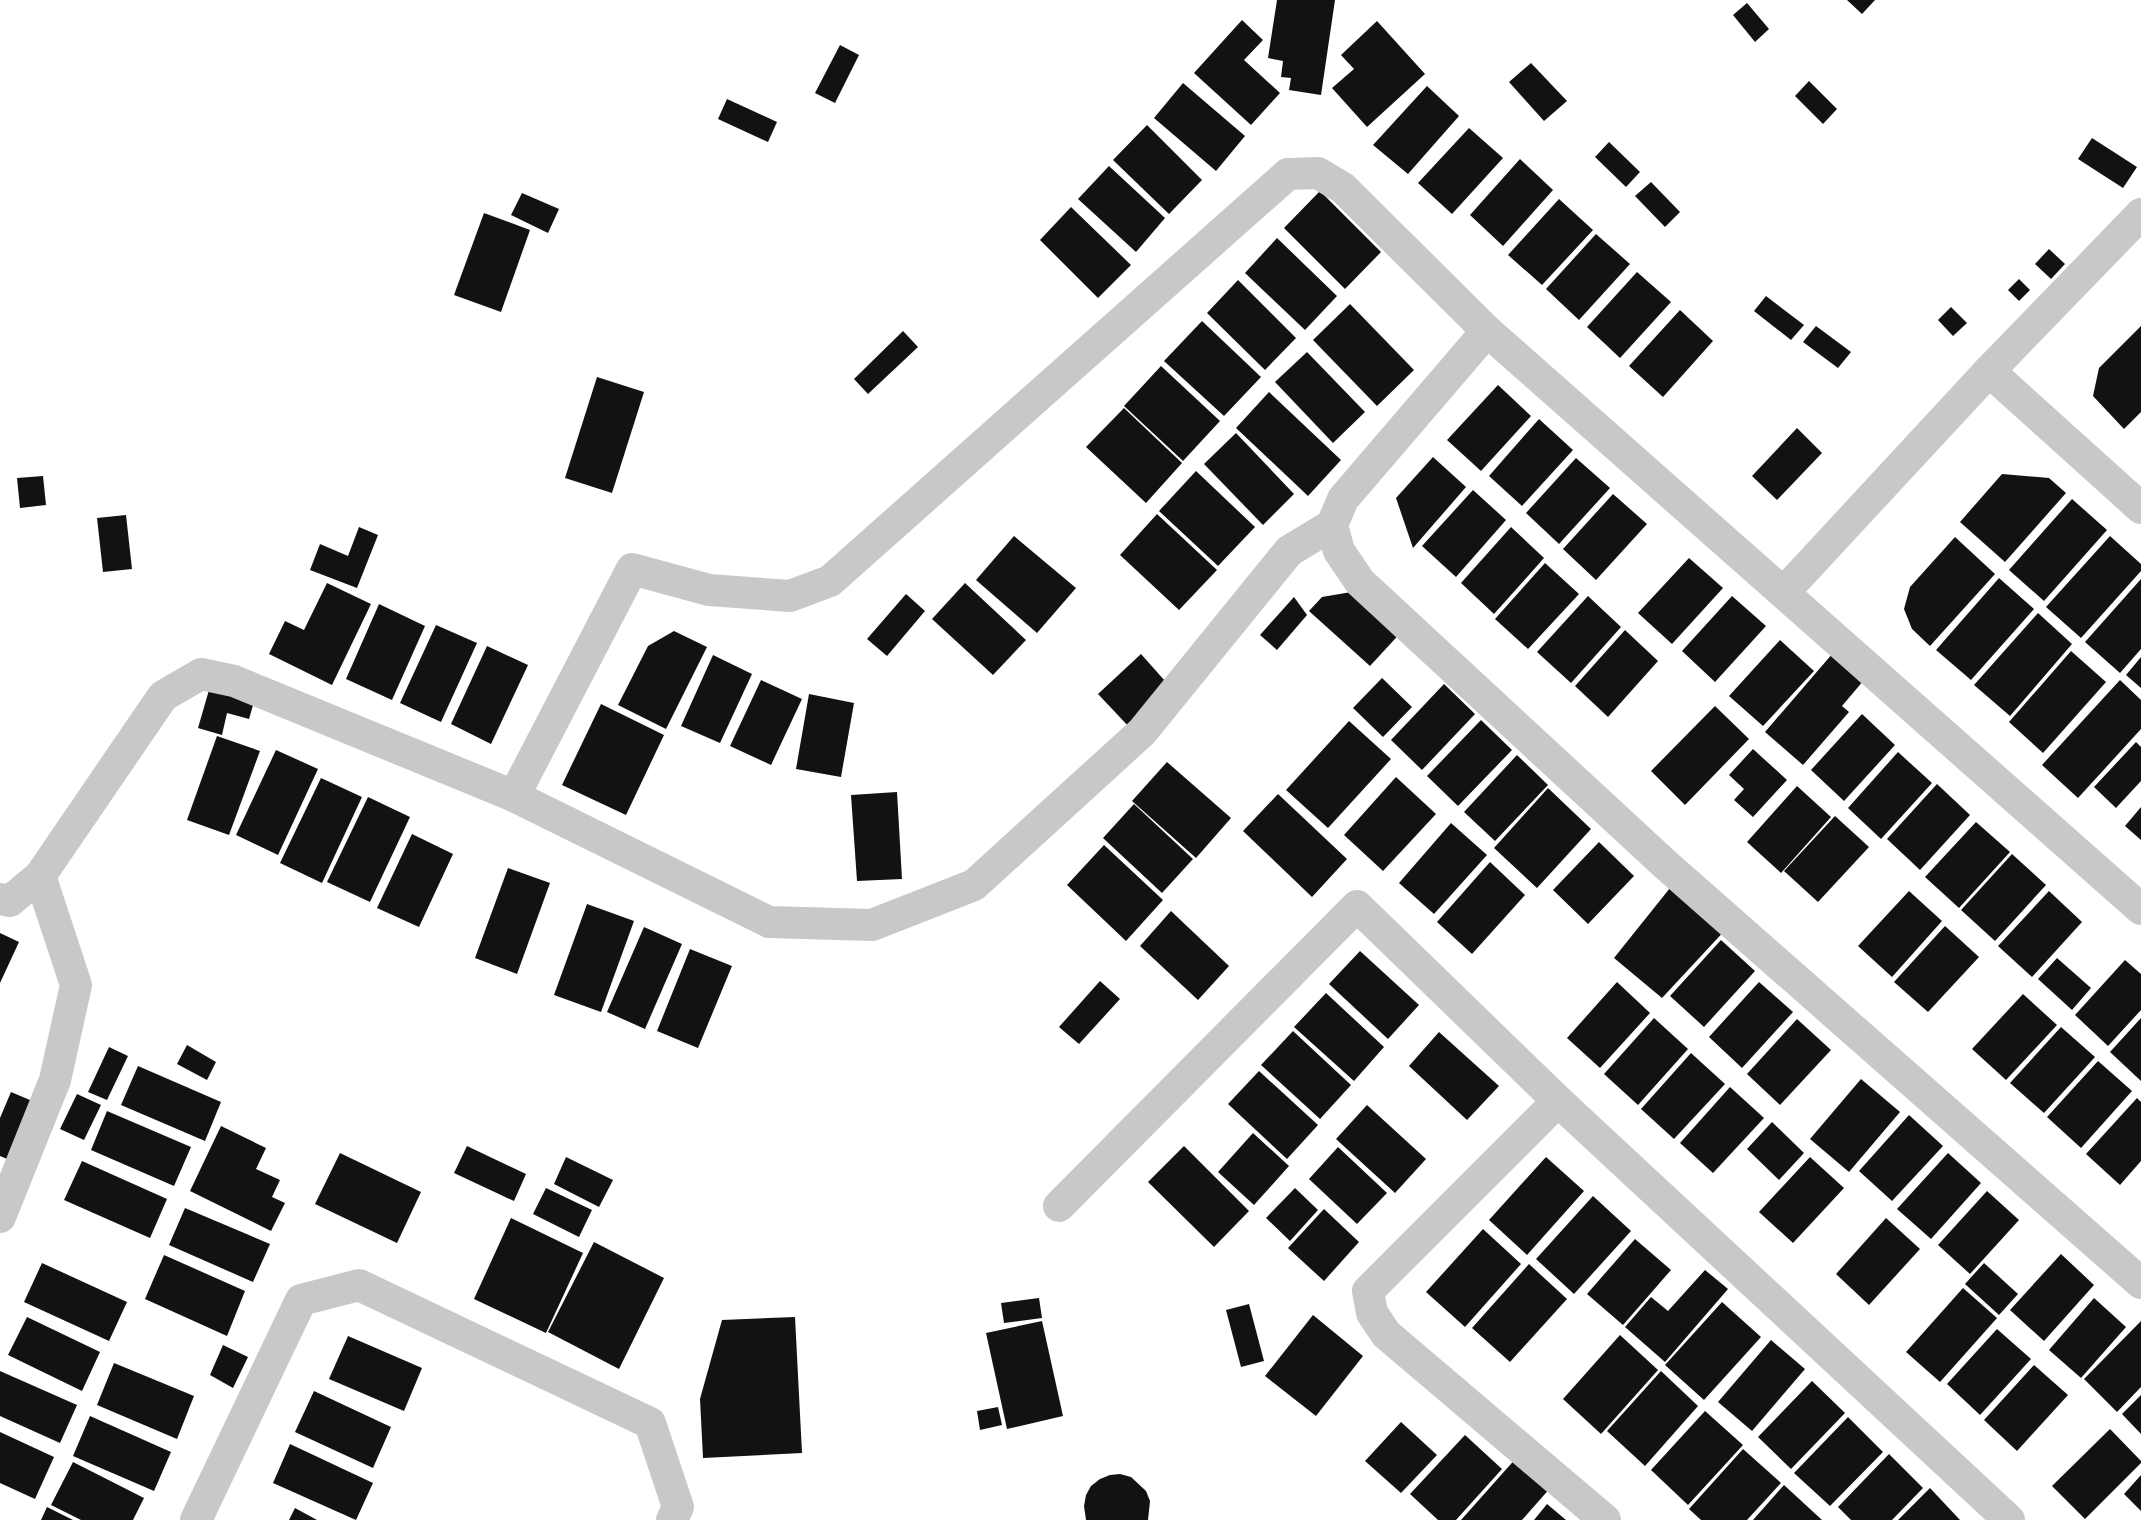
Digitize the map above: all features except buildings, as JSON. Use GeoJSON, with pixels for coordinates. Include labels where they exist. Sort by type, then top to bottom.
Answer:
{"type":"FeatureCollection","features":[{"type":"Feature","properties":{"kind":"street"},"geometry":{"type":"LineString","coordinates":[[514,796],[632,569],[709,590],[790,596],[830,581],[1288,174],[1318,173],[1343,188],[1487,331],[2141,909]]}},
{"type":"Feature","properties":{"kind":"street"},"geometry":{"type":"LineString","coordinates":[[1784,592],[1989,371],[2141,214]]}},
{"type":"Feature","properties":{"kind":"street"},"geometry":{"type":"LineString","coordinates":[[0,899],[10,900],[40,876],[163,696],[201,674],[234,681],[514,796],[769,922],[872,925],[974,885],[1142,732],[1289,551],[1332,525],[1343,499],[1487,331]]}},
{"type":"Feature","properties":{"kind":"street"},"geometry":{"type":"LineString","coordinates":[[1989,371],[2141,508]]}},
{"type":"Feature","properties":{"kind":"street"},"geometry":{"type":"LineString","coordinates":[[1332,525],[1339,551],[1360,582],[1666,865],[2141,1283]]}},
{"type":"Feature","properties":{"kind":"street"},"geometry":{"type":"LineString","coordinates":[[0,1217],[55,1080],[76,985],[40,876]]}},
{"type":"Feature","properties":{"kind":"street"},"geometry":{"type":"LineString","coordinates":[[1059,1206],[1357,906],[1558,1101],[2009,1520]]}},
{"type":"Feature","properties":{"kind":"street"},"geometry":{"type":"LineString","coordinates":[[1558,1101],[1368,1291],[1372,1313],[1386,1334],[1605,1520]]}},
{"type":"Feature","properties":{"kind":"street"},"geometry":{"type":"LineString","coordinates":[[196,1520],[301,1300],[358,1285],[650,1423],[678,1506],[672,1520]]}}]}
